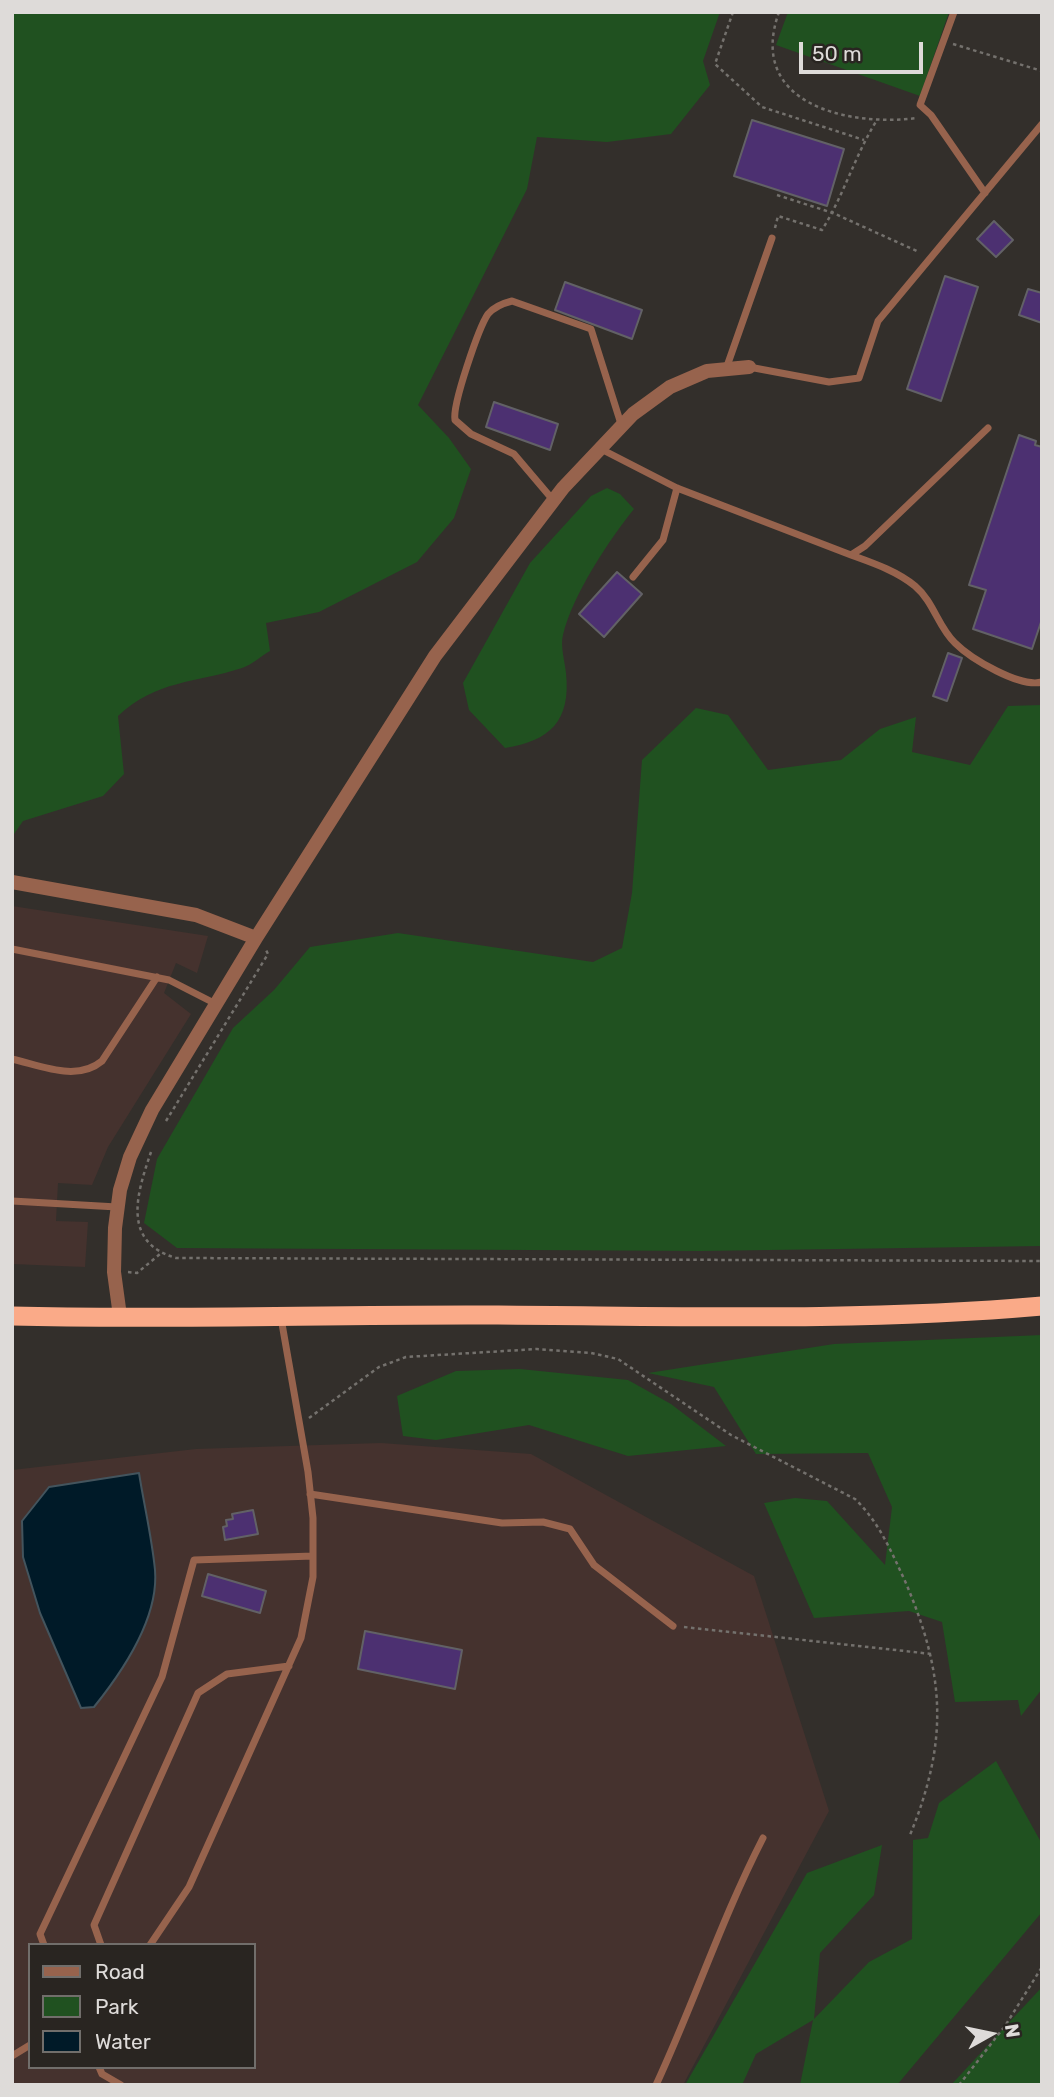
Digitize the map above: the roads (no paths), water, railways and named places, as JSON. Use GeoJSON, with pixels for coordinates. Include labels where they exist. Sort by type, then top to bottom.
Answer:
{"type":"FeatureCollection","features":[{"type":"Feature","properties":{"kind":"highway"},"geometry":{"type":"LineString","coordinates":[[12,1315],[824,1317],[1042,1306]]}},
{"type":"Feature","properties":{"kind":"street"},"geometry":{"type":"LineString","coordinates":[[120,1317],[114,1272],[117,1207],[130,1157],[152,1110],[256,938],[435,656],[553,500],[622,425],[670,387],[707,371],[749,367]]}},
{"type":"Feature","properties":{"kind":"street"},"geometry":{"type":"LineString","coordinates":[[12,882],[196,915],[256,938]]}},
{"type":"Feature","properties":{"kind":"lane"},"geometry":{"type":"LineString","coordinates":[[954,12],[920,105],[931,116],[985,193]]}},
{"type":"Feature","properties":{"kind":"lane"},"geometry":{"type":"LineString","coordinates":[[749,367],[829,382],[859,378],[878,320],[1042,124]]}},
{"type":"Feature","properties":{"kind":"lane"},"geometry":{"type":"LineString","coordinates":[[726,369],[772,238]]}},
{"type":"Feature","properties":{"kind":"lane"},"geometry":{"type":"LineString","coordinates":[[553,500],[514,454],[471,435],[454,420],[457,393],[488,315],[501,304],[512,301],[591,329],[622,425]]}},
{"type":"Feature","properties":{"kind":"lane"},"geometry":{"type":"LineString","coordinates":[[851,555],[865,546],[988,428]]}},
{"type":"Feature","properties":{"kind":"lane"},"geometry":{"type":"LineString","coordinates":[[599,448],[677,488],[899,575],[928,599],[955,644],[1019,681],[1042,682]]}},
{"type":"Feature","properties":{"kind":"lane"},"geometry":{"type":"LineString","coordinates":[[633,578],[663,540],[677,488]]}},
{"type":"Feature","properties":{"kind":"lane"},"geometry":{"type":"LineString","coordinates":[[12,949],[169,979],[217,1004]]}},
{"type":"Feature","properties":{"kind":"lane"},"geometry":{"type":"LineString","coordinates":[[12,1059],[74,1073],[94,1068],[157,977]]}},
{"type":"Feature","properties":{"kind":"lane"},"geometry":{"type":"LineString","coordinates":[[12,1201],[117,1207]]}},
{"type":"Feature","properties":{"kind":"lane"},"geometry":{"type":"LineString","coordinates":[[151,1943],[189,1887],[301,1638],[313,1577],[310,1494],[281,1317]]}},
{"type":"Feature","properties":{"kind":"lane"},"geometry":{"type":"LineString","coordinates":[[310,1494],[502,1523],[543,1522],[570,1529],[594,1565],[673,1626]]}},
{"type":"Feature","properties":{"kind":"lane"},"geometry":{"type":"LineString","coordinates":[[43,1943],[40,1934],[162,1678],[194,1560],[313,1556]]}},
{"type":"Feature","properties":{"kind":"lane"},"geometry":{"type":"LineString","coordinates":[[100,1943],[94,1926],[198,1693],[227,1674],[289,1666]]}},
{"type":"Feature","properties":{"kind":"lane"},"geometry":{"type":"LineString","coordinates":[[656,2085],[692,2007],[735,1893],[763,1838]]}},
{"type":"Feature","properties":{"kind":"lane"},"geometry":{"type":"LineString","coordinates":[[12,2056],[28,2046]]}},
{"type":"Feature","properties":{"kind":"lane"},"geometry":{"type":"LineString","coordinates":[[100,2071],[106,2085]]}},
{"type":"Feature","properties":{"kind":"lane"},"geometry":{"type":"LineString","coordinates":[[100,2071],[121,2085]]}},
{"type":"Feature","properties":{"kind":"water"},"geometry":{"type":"Polygon","coordinates":[[[139,1473],[155,1570],[151,1607],[137,1643],[116,1677],[94,1707],[81,1708],[40,1613],[23,1557],[22,1521],[49,1487],[139,1473]]]}}]}
